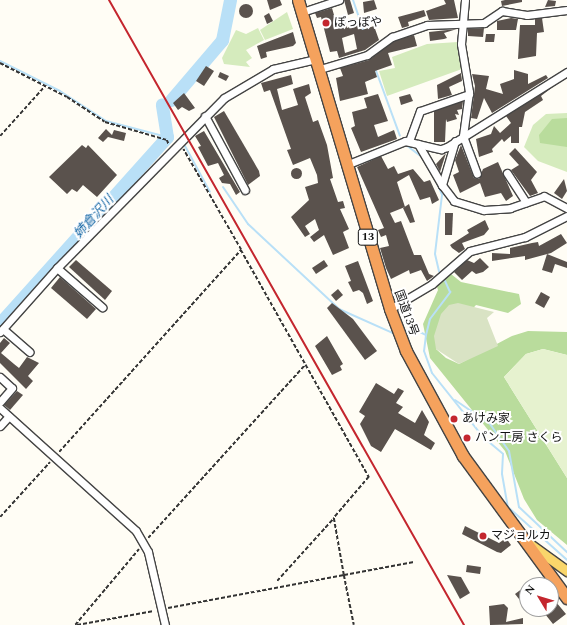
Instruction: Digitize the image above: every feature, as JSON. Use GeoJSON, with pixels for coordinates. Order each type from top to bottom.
{"type":"FeatureCollection","features":[{"type":"Feature","properties":{"kind":"highway","name":"国道13号"},"geometry":{"type":"LineString","coordinates":[[298,0],[390,309],[426,394],[462,456],[518,535],[567,598]]}},
{"type":"Feature","properties":{"kind":"main road"},"geometry":{"type":"LineString","coordinates":[[518,535],[567,571]]}},
{"type":"Feature","properties":{"kind":"street"},"geometry":{"type":"LineString","coordinates":[[302,12],[339,0]]}},
{"type":"Feature","properties":{"kind":"street"},"geometry":{"type":"LineString","coordinates":[[465,0],[466,22],[461,44],[468,94],[463,136],[477,174]]}},
{"type":"Feature","properties":{"kind":"street"},"geometry":{"type":"LineString","coordinates":[[29,352],[1,330],[58,268],[205,116],[249,80],[273,69],[318,64],[367,55],[392,37],[427,25],[466,22],[484,23],[502,11],[527,15],[567,10]]}},
{"type":"Feature","properties":{"kind":"street"},"geometry":{"type":"LineString","coordinates":[[346,165],[408,141],[441,149],[567,72]]}},
{"type":"Feature","properties":{"kind":"street"},"geometry":{"type":"LineString","coordinates":[[408,141],[420,111],[468,94]]}},
{"type":"Feature","properties":{"kind":"street"},"geometry":{"type":"LineString","coordinates":[[205,116],[246,190]]}},
{"type":"Feature","properties":{"kind":"street"},"geometry":{"type":"LineString","coordinates":[[442,185],[456,140]]}},
{"type":"Feature","properties":{"kind":"street"},"geometry":{"type":"LineString","coordinates":[[418,144],[442,185],[463,205],[484,210],[510,208],[544,196],[567,208]]}},
{"type":"Feature","properties":{"kind":"street"},"geometry":{"type":"LineString","coordinates":[[507,173],[526,202]]}},
{"type":"Feature","properties":{"kind":"street"},"geometry":{"type":"LineString","coordinates":[[390,309],[432,284],[470,251],[525,237],[567,216]]}},
{"type":"Feature","properties":{"kind":"street"},"geometry":{"type":"LineString","coordinates":[[58,268],[102,307]]}},
{"type":"Feature","properties":{"kind":"street"},"geometry":{"type":"LineString","coordinates":[[0,377],[12,388],[0,402]]}},
{"type":"Feature","properties":{"kind":"street"},"geometry":{"type":"LineString","coordinates":[[0,408],[129,522],[144,542],[165,625]]}},
{"type":"Feature","properties":{"kind":"street"},"geometry":{"type":"LineString","coordinates":[[0,426],[9,416]]}},
{"type":"Feature","properties":{"kind":"path"},"geometry":{"type":"LineString","coordinates":[[0,63],[45,86],[105,122],[167,140]]}},
{"type":"Feature","properties":{"kind":"path"},"geometry":{"type":"LineString","coordinates":[[0,136],[45,86]]}},
{"type":"Feature","properties":{"kind":"path"},"geometry":{"type":"LineString","coordinates":[[179,144],[241,250],[369,477],[277,581]]}},
{"type":"Feature","properties":{"kind":"path"},"geometry":{"type":"LineString","coordinates":[[0,517],[241,250]]}},
{"type":"Feature","properties":{"kind":"path"},"geometry":{"type":"LineString","coordinates":[[74,625],[144,542],[305,365]]}},
{"type":"Feature","properties":{"kind":"path"},"geometry":{"type":"LineString","coordinates":[[334,518],[354,625]]}},
{"type":"Feature","properties":{"kind":"path"},"geometry":{"type":"LineString","coordinates":[[77,625],[414,562]]}},
{"type":"Feature","properties":{"kind":"green space"},"geometry":{"type":"Polygon","coordinates":[[[287,12],[293,29],[265,40],[260,30],[287,12]]]}},
{"type":"Feature","properties":{"kind":"green space"},"geometry":{"type":"Polygon","coordinates":[[[258,28],[264,40],[246,50],[252,58],[246,62],[250,67],[224,64],[222,58],[236,30],[246,34],[258,28]]]}},
{"type":"Feature","properties":{"kind":"green space"},"geometry":{"type":"Polygon","coordinates":[[[458,42],[462,69],[387,96],[379,71],[395,68],[392,57],[427,44],[458,42]]]}},
{"type":"Feature","properties":{"kind":"green space"},"geometry":{"type":"Polygon","coordinates":[[[567,113],[567,172],[538,161],[524,147],[533,125],[546,114],[567,113]]]}},
{"type":"Feature","properties":{"kind":"green space"},"geometry":{"type":"Polygon","coordinates":[[[567,118],[567,147],[540,143],[539,135],[552,119],[567,118]]]}},
{"type":"Feature","properties":{"kind":"green space"},"geometry":{"type":"Polygon","coordinates":[[[445,274],[451,274],[461,282],[519,294],[521,304],[508,313],[476,305],[436,349],[446,358],[459,364],[512,336],[528,331],[567,332],[567,355],[543,349],[526,354],[504,377],[567,478],[567,545],[537,520],[524,499],[505,451],[430,358],[423,324],[438,290],[436,284],[445,274]]]}},
{"type":"Feature","properties":{"kind":"green space"},"geometry":{"type":"Polygon","coordinates":[[[458,303],[494,312],[487,318],[498,346],[459,364],[436,349],[434,336],[441,314],[449,305],[458,303]]]}},
{"type":"Feature","properties":{"kind":"green space"},"geometry":{"type":"Polygon","coordinates":[[[543,349],[567,355],[567,478],[504,377],[526,354],[543,349]]]}},
{"type":"Feature","properties":{"kind":"building"},"geometry":{"type":"Polygon","coordinates":[[[267,0],[280,0],[282,5],[270,10],[267,0]]]}},
{"type":"Feature","properties":{"kind":"building"},"geometry":{"type":"Polygon","coordinates":[[[344,0],[350,0],[354,13],[348,15],[344,0]]]}},
{"type":"Feature","properties":{"kind":"building"},"geometry":{"type":"Polygon","coordinates":[[[374,0],[377,9],[364,13],[363,2],[374,0]]]}},
{"type":"Feature","properties":{"kind":"building"},"geometry":{"type":"Polygon","coordinates":[[[444,0],[454,0],[458,18],[429,20],[426,11],[446,4],[444,0]]]}},
{"type":"Feature","properties":{"kind":"building"},"geometry":{"type":"Polygon","coordinates":[[[522,0],[522,2],[502,6],[501,1],[522,0]]]}},
{"type":"Feature","properties":{"kind":"building"},"geometry":{"type":"Polygon","coordinates":[[[548,0],[556,1],[555,6],[545,7],[548,0]]]}},
{"type":"Feature","properties":{"kind":"building"},"geometry":{"type":"Polygon","coordinates":[[[246,4],[251,6],[253,11],[251,16],[246,18],[241,16],[239,11],[241,6],[246,4]]]}},
{"type":"Feature","properties":{"kind":"building"},"geometry":{"type":"Polygon","coordinates":[[[332,8],[336,22],[345,19],[347,28],[359,23],[362,30],[374,26],[379,40],[365,50],[339,58],[337,51],[330,52],[321,17],[317,18],[315,13],[332,8]],[[354,34],[342,38],[345,53],[357,49],[354,34]]]}},
{"type":"Feature","properties":{"kind":"building"},"geometry":{"type":"Polygon","coordinates":[[[424,10],[426,16],[408,22],[409,26],[402,28],[398,17],[424,10]]]}},
{"type":"Feature","properties":{"kind":"building"},"geometry":{"type":"Polygon","coordinates":[[[269,13],[273,21],[267,24],[264,16],[269,13]]]}},
{"type":"Feature","properties":{"kind":"building"},"geometry":{"type":"Polygon","coordinates":[[[511,18],[518,19],[516,30],[497,30],[497,21],[511,18]]]}},
{"type":"Feature","properties":{"kind":"building"},"geometry":{"type":"Polygon","coordinates":[[[542,18],[544,32],[537,33],[536,56],[518,59],[520,25],[535,25],[535,19],[542,18]]]}},
{"type":"Feature","properties":{"kind":"building"},"geometry":{"type":"Polygon","coordinates":[[[484,28],[483,37],[468,36],[468,29],[484,28]]]}},
{"type":"Feature","properties":{"kind":"building"},"geometry":{"type":"Polygon","coordinates":[[[457,29],[444,33],[447,38],[430,41],[429,32],[457,29]]]}},
{"type":"Feature","properties":{"kind":"building"},"geometry":{"type":"Polygon","coordinates":[[[293,32],[296,43],[293,46],[266,52],[267,57],[261,59],[257,46],[293,32]]]}},
{"type":"Feature","properties":{"kind":"building"},"geometry":{"type":"Polygon","coordinates":[[[486,34],[495,34],[494,42],[485,42],[486,34]]]}},
{"type":"Feature","properties":{"kind":"building"},"geometry":{"type":"Polygon","coordinates":[[[414,35],[417,46],[388,53],[392,65],[375,71],[377,77],[365,82],[368,94],[340,101],[336,78],[343,76],[340,68],[369,60],[394,41],[414,35]]]}},
{"type":"Feature","properties":{"kind":"building"},"geometry":{"type":"Polygon","coordinates":[[[206,66],[214,71],[204,86],[196,81],[206,66]]]}},
{"type":"Feature","properties":{"kind":"building"},"geometry":{"type":"Polygon","coordinates":[[[514,70],[528,74],[528,84],[546,75],[548,78],[492,113],[484,98],[477,119],[471,118],[475,86],[472,74],[489,76],[486,89],[503,94],[500,84],[514,79],[514,70]]]}},
{"type":"Feature","properties":{"kind":"building"},"geometry":{"type":"Polygon","coordinates":[[[220,72],[229,76],[226,81],[218,77],[220,72]]]}},
{"type":"Feature","properties":{"kind":"building"},"geometry":{"type":"Polygon","coordinates":[[[461,73],[462,81],[449,87],[452,95],[438,99],[437,85],[461,73]]]}},
{"type":"Feature","properties":{"kind":"building"},"geometry":{"type":"Polygon","coordinates":[[[291,75],[293,84],[277,89],[282,110],[298,105],[293,89],[309,84],[311,93],[305,97],[313,122],[318,120],[327,145],[333,178],[330,179],[338,202],[343,201],[345,208],[340,209],[349,229],[343,232],[349,248],[333,255],[324,235],[314,242],[310,237],[319,230],[315,219],[305,226],[310,234],[305,237],[291,217],[309,200],[305,187],[318,183],[317,175],[310,158],[293,165],[287,150],[291,149],[270,90],[264,92],[261,83],[291,75]]]}},
{"type":"Feature","properties":{"kind":"building"},"geometry":{"type":"Polygon","coordinates":[[[554,86],[541,96],[543,100],[525,112],[522,127],[519,127],[519,143],[511,143],[511,136],[504,142],[502,139],[492,149],[493,152],[479,157],[476,139],[491,134],[494,126],[500,133],[511,123],[506,116],[554,86]]]}},
{"type":"Feature","properties":{"kind":"building"},"geometry":{"type":"Polygon","coordinates":[[[184,93],[195,108],[189,111],[182,107],[178,110],[173,103],[184,93]]]}},
{"type":"Feature","properties":{"kind":"building"},"geometry":{"type":"Polygon","coordinates":[[[378,94],[388,121],[374,125],[378,137],[394,130],[397,139],[361,152],[351,128],[355,126],[352,112],[367,108],[364,98],[378,94]]]}},
{"type":"Feature","properties":{"kind":"building"},"geometry":{"type":"Polygon","coordinates":[[[410,94],[413,101],[401,105],[399,97],[410,94]]]}},
{"type":"Feature","properties":{"kind":"building"},"geometry":{"type":"Polygon","coordinates":[[[463,101],[462,109],[457,110],[459,115],[455,114],[457,119],[447,122],[446,119],[445,142],[434,142],[434,111],[463,101]]]}},
{"type":"Feature","properties":{"kind":"building"},"geometry":{"type":"Polygon","coordinates":[[[224,111],[259,171],[260,176],[248,185],[214,117],[224,111]]]}},
{"type":"Feature","properties":{"kind":"building"},"geometry":{"type":"Polygon","coordinates":[[[106,129],[112,135],[114,130],[126,133],[124,141],[108,137],[103,142],[98,138],[106,129]]]}},
{"type":"Feature","properties":{"kind":"building"},"geometry":{"type":"Polygon","coordinates":[[[204,131],[240,192],[236,195],[230,184],[222,183],[219,178],[224,175],[218,163],[208,166],[198,147],[201,146],[195,136],[204,131]]]}},
{"type":"Feature","properties":{"kind":"building"},"geometry":{"type":"Polygon","coordinates":[[[82,145],[86,148],[88,145],[117,175],[97,197],[83,185],[77,192],[72,189],[67,194],[49,177],[82,145]]]}},
{"type":"Feature","properties":{"kind":"building"},"geometry":{"type":"Polygon","coordinates":[[[461,145],[474,178],[479,179],[483,169],[498,162],[513,196],[506,201],[501,193],[485,197],[480,183],[460,193],[453,175],[459,172],[455,160],[461,145]]]}},
{"type":"Feature","properties":{"kind":"building"},"geometry":{"type":"Polygon","coordinates":[[[515,148],[537,172],[531,180],[538,193],[530,196],[511,170],[519,165],[509,154],[515,148]]]}},
{"type":"Feature","properties":{"kind":"building"},"geometry":{"type":"Polygon","coordinates":[[[446,153],[440,172],[436,164],[446,153]]]}},
{"type":"Feature","properties":{"kind":"building"},"geometry":{"type":"Polygon","coordinates":[[[381,156],[388,169],[394,166],[398,174],[413,169],[424,182],[430,180],[439,200],[432,204],[430,197],[420,200],[409,175],[397,182],[405,207],[390,213],[395,223],[401,221],[414,255],[421,255],[429,274],[434,276],[427,281],[421,270],[410,274],[409,270],[391,279],[386,268],[380,248],[389,246],[386,235],[381,237],[378,230],[384,228],[357,167],[381,156]]]}},
{"type":"Feature","properties":{"kind":"building"},"geometry":{"type":"Polygon","coordinates":[[[296,167],[300,169],[302,173],[300,177],[296,179],[292,177],[290,173],[292,169],[296,167]]]}},
{"type":"Feature","properties":{"kind":"building"},"geometry":{"type":"Polygon","coordinates":[[[564,179],[567,191],[562,199],[554,193],[564,179]]]}},
{"type":"Feature","properties":{"kind":"building"},"geometry":{"type":"Polygon","coordinates":[[[409,204],[415,222],[410,223],[403,208],[409,204]]]}},
{"type":"Feature","properties":{"kind":"building"},"geometry":{"type":"Polygon","coordinates":[[[445,213],[453,213],[452,235],[445,235],[445,213]]]}},
{"type":"Feature","properties":{"kind":"building"},"geometry":{"type":"Polygon","coordinates":[[[485,220],[489,229],[484,235],[462,243],[465,249],[459,253],[452,248],[450,245],[469,233],[467,230],[485,220]]]}},
{"type":"Feature","properties":{"kind":"building"},"geometry":{"type":"Polygon","coordinates":[[[561,234],[567,243],[551,253],[525,260],[525,256],[492,261],[492,253],[510,254],[510,248],[538,242],[539,246],[561,234]]]}},
{"type":"Feature","properties":{"kind":"building"},"geometry":{"type":"Polygon","coordinates":[[[547,254],[567,262],[567,268],[555,264],[552,273],[542,270],[547,254]]]}},
{"type":"Feature","properties":{"kind":"building"},"geometry":{"type":"Polygon","coordinates":[[[480,258],[489,267],[483,272],[476,274],[472,271],[462,280],[454,272],[467,260],[474,263],[480,258]]]}},
{"type":"Feature","properties":{"kind":"building"},"geometry":{"type":"Polygon","coordinates":[[[76,260],[112,291],[105,300],[69,267],[76,260]]]}},
{"type":"Feature","properties":{"kind":"building"},"geometry":{"type":"Polygon","coordinates":[[[324,260],[328,266],[316,274],[312,268],[324,260]]]}},
{"type":"Feature","properties":{"kind":"building"},"geometry":{"type":"Polygon","coordinates":[[[358,261],[373,301],[367,304],[363,293],[359,290],[353,292],[348,282],[351,281],[345,266],[358,261]]]}},
{"type":"Feature","properties":{"kind":"building"},"geometry":{"type":"Polygon","coordinates":[[[60,277],[96,309],[87,319],[51,288],[60,277]]]}},
{"type":"Feature","properties":{"kind":"building"},"geometry":{"type":"Polygon","coordinates":[[[338,289],[343,295],[336,301],[331,295],[338,289]]]}},
{"type":"Feature","properties":{"kind":"building"},"geometry":{"type":"Polygon","coordinates":[[[541,292],[550,297],[544,308],[535,303],[541,292]]]}},
{"type":"Feature","properties":{"kind":"building"},"geometry":{"type":"Polygon","coordinates":[[[332,303],[353,319],[377,351],[365,360],[327,308],[332,303]]]}},
{"type":"Feature","properties":{"kind":"building"},"geometry":{"type":"Polygon","coordinates":[[[327,336],[343,364],[340,366],[342,370],[332,375],[315,346],[327,336]]]}},
{"type":"Feature","properties":{"kind":"building"},"geometry":{"type":"Polygon","coordinates":[[[4,338],[10,343],[1,353],[19,368],[27,357],[39,363],[28,376],[33,381],[26,389],[0,363],[0,343],[4,338]]]}},
{"type":"Feature","properties":{"kind":"building"},"geometry":{"type":"Polygon","coordinates":[[[376,383],[394,394],[398,388],[404,391],[396,403],[403,407],[398,413],[415,423],[422,410],[429,422],[424,435],[435,443],[431,450],[395,429],[381,452],[371,446],[360,424],[365,416],[359,412],[376,383]]]}},
{"type":"Feature","properties":{"kind":"building"},"geometry":{"type":"Polygon","coordinates":[[[17,391],[23,395],[10,410],[4,405],[17,391]]]}},
{"type":"Feature","properties":{"kind":"building"},"geometry":{"type":"Polygon","coordinates":[[[465,526],[499,543],[506,538],[511,545],[501,553],[497,552],[462,534],[465,526]]]}},
{"type":"Feature","properties":{"kind":"building"},"geometry":{"type":"Polygon","coordinates":[[[467,565],[481,567],[480,574],[466,572],[467,565]]]}},
{"type":"Feature","properties":{"kind":"building"},"geometry":{"type":"Polygon","coordinates":[[[447,575],[461,577],[470,593],[460,599],[447,575]]]}},
{"type":"Feature","properties":{"kind":"building"},"geometry":{"type":"Polygon","coordinates":[[[519,591],[519,599],[515,594],[519,591]]]}},
{"type":"Feature","properties":{"kind":"building"},"geometry":{"type":"Polygon","coordinates":[[[504,604],[508,608],[506,622],[523,618],[523,624],[490,625],[489,606],[504,604]]]}},
{"type":"Feature","properties":{"kind":"building"},"geometry":{"type":"Polygon","coordinates":[[[559,606],[566,614],[553,624],[547,617],[559,617],[559,606]]]}},
{"type":"Feature","properties":{"kind":"waterway","name":"姉倉沢川"},"geometry":{"type":"LineString","coordinates":[[171,100],[222,40],[230,0]]}},
{"type":"Feature","properties":{"kind":"waterway"},"geometry":{"type":"LineString","coordinates":[[353,0],[364,32]]}},
{"type":"Feature","properties":{"kind":"waterway"},"geometry":{"type":"LineString","coordinates":[[0,61],[60,91],[106,121],[167,137]]}},
{"type":"Feature","properties":{"kind":"waterway"},"geometry":{"type":"LineString","coordinates":[[375,68],[400,136]]}},
{"type":"Feature","properties":{"kind":"waterway","name":"姉倉沢川"},"geometry":{"type":"LineString","coordinates":[[0,323],[167,137],[162,104]]}},
{"type":"Feature","properties":{"kind":"waterway"},"geometry":{"type":"LineString","coordinates":[[406,145],[423,158]]}},
{"type":"Feature","properties":{"kind":"waterway"},"geometry":{"type":"LineString","coordinates":[[185,146],[210,192]]}},
{"type":"Feature","properties":{"kind":"waterway"},"geometry":{"type":"LineString","coordinates":[[437,183],[442,195],[435,254],[439,272]]}},
{"type":"Feature","properties":{"kind":"waterway"},"geometry":{"type":"LineString","coordinates":[[223,187],[248,224],[339,309],[395,334]]}},
{"type":"Feature","properties":{"kind":"waterway"},"geometry":{"type":"LineString","coordinates":[[426,335],[430,319],[450,292],[445,281]]}},
{"type":"Feature","properties":{"kind":"waterway"},"geometry":{"type":"LineString","coordinates":[[406,331],[414,329],[426,335],[424,351],[432,373],[483,437],[503,454],[502,474],[508,507],[567,560]]}},
{"type":"Feature","properties":{"kind":"waterway"},"geometry":{"type":"LineString","coordinates":[[455,400],[490,424],[509,451],[519,507],[567,552]]}},
{"type":"Feature","properties":{"kind":"railway"},"geometry":{"type":"LineString","coordinates":[[109,0],[464,625]]}},
{"type":"Feature","properties":{"kind":"place","name":"ぽっぽや"},"geometry":{"type":"Point","coordinates":[326,23]}},
{"type":"Feature","properties":{"kind":"place","name":"あけみ家"},"geometry":{"type":"Point","coordinates":[454,419]}},
{"type":"Feature","properties":{"kind":"place","name":"パン工房 さくら"},"geometry":{"type":"Point","coordinates":[467,438]}},
{"type":"Feature","properties":{"kind":"place","name":"マジョルカ"},"geometry":{"type":"Point","coordinates":[483,536]}}]}
